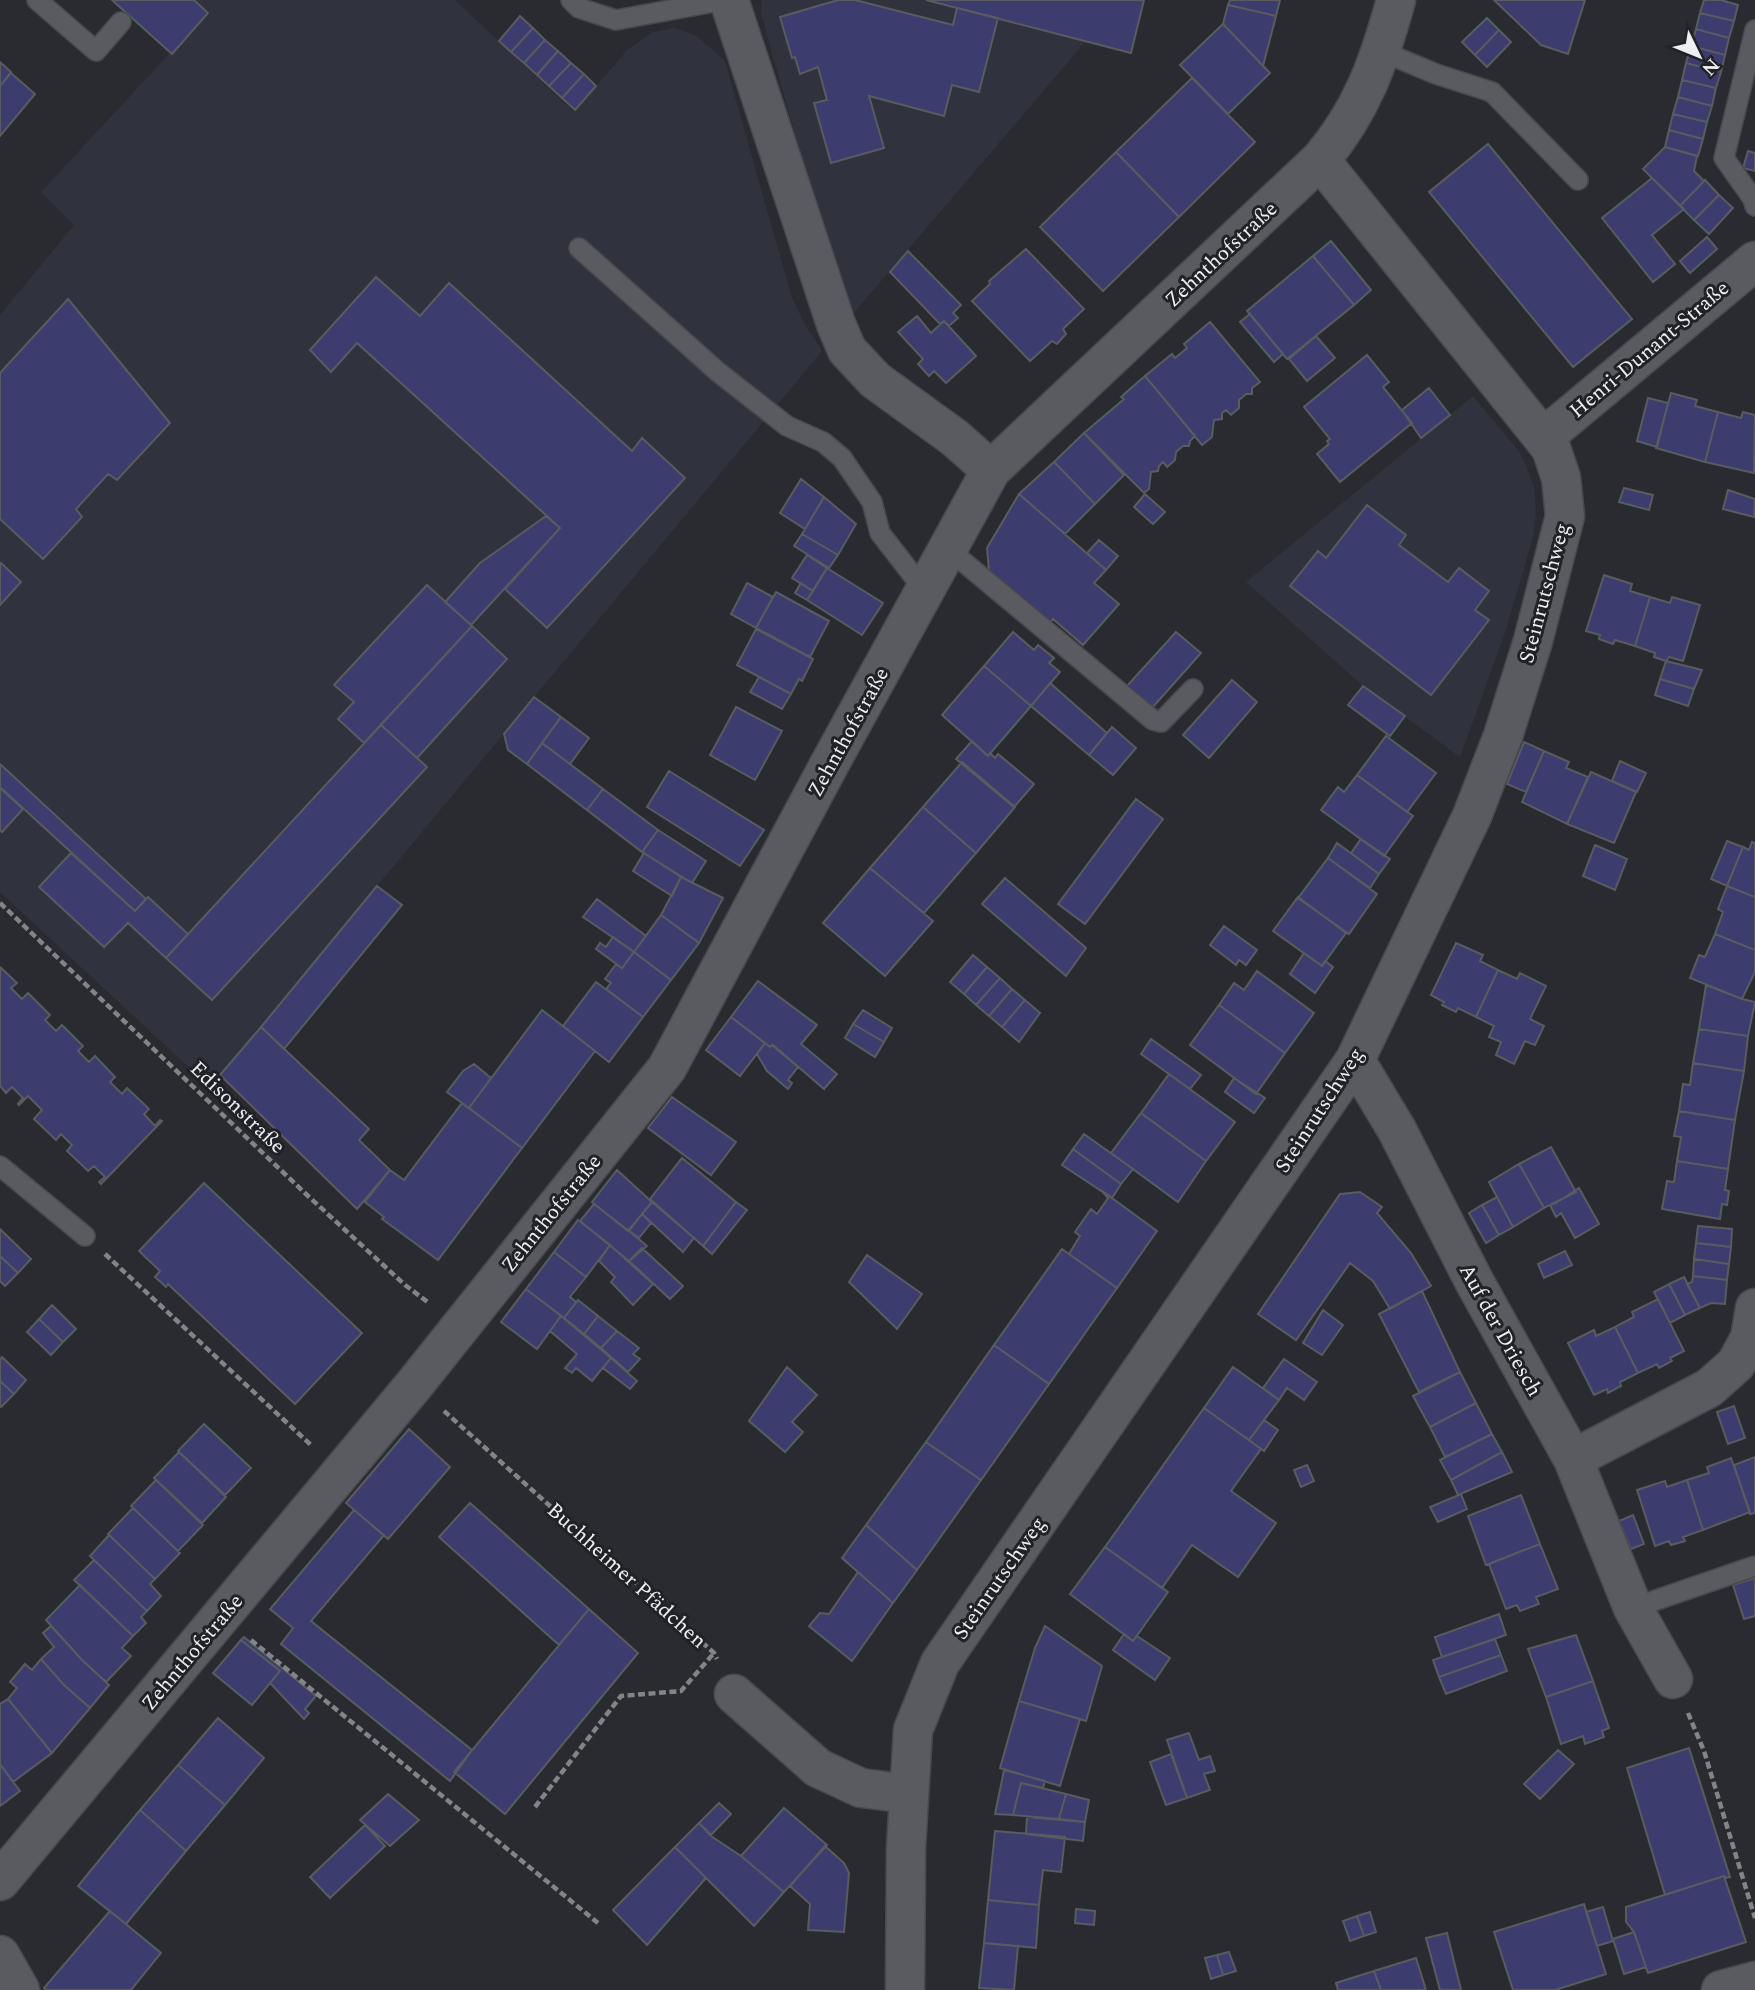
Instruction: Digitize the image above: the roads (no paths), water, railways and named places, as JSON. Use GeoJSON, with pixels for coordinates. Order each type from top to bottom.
{"type":"FeatureCollection","features":[{"type":"Feature","properties":{"kind":"street"},"geometry":{"type":"LineString","coordinates":[[727,0],[847,350],[875,380],[955,438],[991,470]]}},
{"type":"Feature","properties":{"kind":"street","name":"Zehnthofstraße"},"geometry":{"type":"LineString","coordinates":[[0,1881],[414,1385],[667,1068],[991,470],[1320,160],[1342,135],[1362,100],[1381,51],[1396,0]]}},
{"type":"Feature","properties":{"kind":"street","name":"Steinrutschweg"},"geometry":{"type":"LineString","coordinates":[[905,1990],[913,1730],[940,1663],[1355,1060],[1472,816],[1503,736],[1533,641],[1565,516],[1561,478],[1551,448],[1320,160]]}},
{"type":"Feature","properties":{"kind":"street","name":"Henri-Dunant-Straße"},"geometry":{"type":"LineString","coordinates":[[1543,438],[1755,261]]}},
{"type":"Feature","properties":{"kind":"street","name":"Auf der Driesch"},"geometry":{"type":"LineString","coordinates":[[1355,1060],[1398,1130],[1474,1281],[1573,1460],[1633,1608],[1673,1679]]}},
{"type":"Feature","properties":{"kind":"street"},"geometry":{"type":"LineString","coordinates":[[1573,1460],[1709,1388],[1736,1364],[1749,1338],[1755,1308]]}},
{"type":"Feature","properties":{"kind":"street"},"geometry":{"type":"LineString","coordinates":[[734,1694],[818,1768],[861,1788],[909,1794]]}},
{"type":"Feature","properties":{"kind":"street"},"geometry":{"type":"LineString","coordinates":[[0,1955],[20,1990]]}},
{"type":"Feature","properties":{"kind":"street"},"geometry":{"type":"LineString","coordinates":[[1721,1990],[1755,1981]]}},
{"type":"Feature","properties":{"kind":"lane"},"geometry":{"type":"LineString","coordinates":[[37,0],[96,51],[121,22]]}},
{"type":"Feature","properties":{"kind":"lane"},"geometry":{"type":"LineString","coordinates":[[571,0],[579,8],[616,20],[727,0]]}},
{"type":"Feature","properties":{"kind":"lane"},"geometry":{"type":"LineString","coordinates":[[1755,30],[1724,158],[1753,199],[1755,206]]}},
{"type":"Feature","properties":{"kind":"lane"},"geometry":{"type":"LineString","coordinates":[[1381,51],[1436,74],[1492,92],[1578,180]]}},
{"type":"Feature","properties":{"kind":"lane"},"geometry":{"type":"LineString","coordinates":[[579,248],[718,372],[787,426],[823,442],[842,457],[872,502],[880,533],[925,591]]}},
{"type":"Feature","properties":{"kind":"lane"},"geometry":{"type":"LineString","coordinates":[[948,549],[1153,720],[1161,722],[1194,689]]}},
{"type":"Feature","properties":{"kind":"lane"},"geometry":{"type":"LineString","coordinates":[[0,1166],[85,1236]]}},
{"type":"Feature","properties":{"kind":"lane"},"geometry":{"type":"LineString","coordinates":[[1633,1608],[1755,1566]]}}]}
